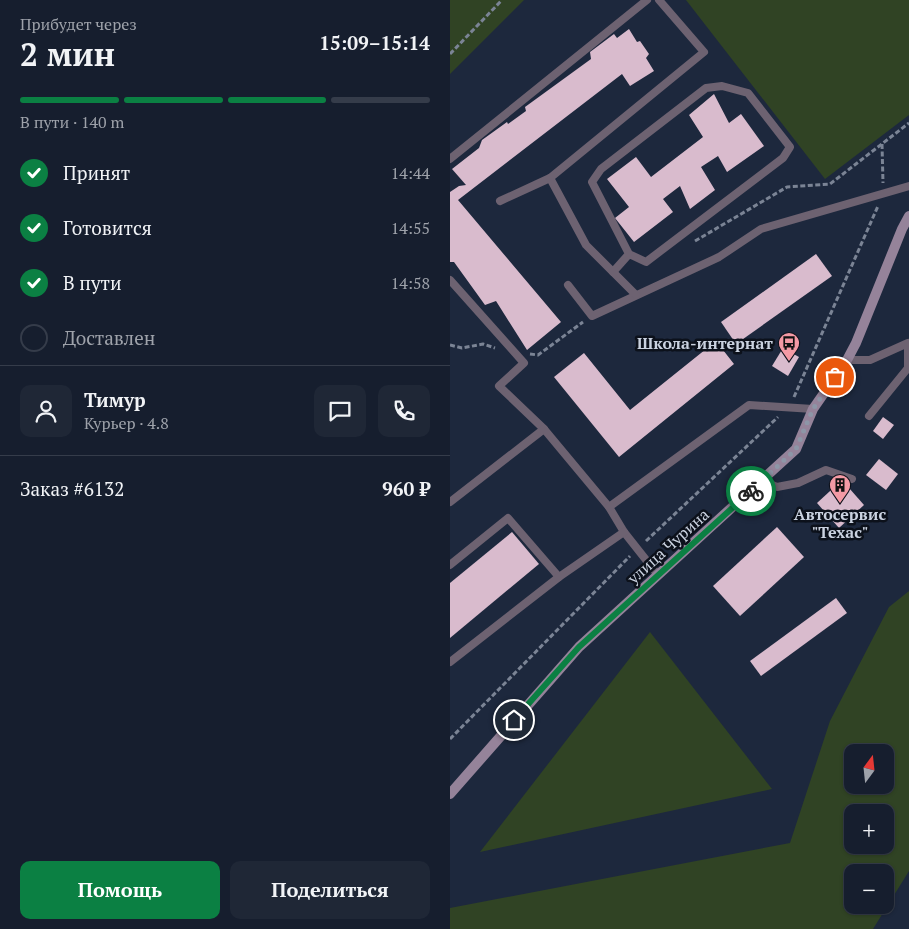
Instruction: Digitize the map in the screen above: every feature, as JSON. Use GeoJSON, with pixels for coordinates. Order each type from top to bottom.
{"type":"FeatureCollection","features":[{"type":"Feature","properties":{"kind":"street","name":"улица Чурина"},"geometry":{"type":"LineString","coordinates":[[450,794],[579,647],[796,449],[813,409],[847,360],[856,343],[902,228],[909,216]]}},
{"type":"Feature","properties":{"kind":"lane"},"geometry":{"type":"LineString","coordinates":[[450,159],[648,0]]}},
{"type":"Feature","properties":{"kind":"lane"},"geometry":{"type":"LineString","coordinates":[[500,201],[550,178],[704,52],[658,0]]}},
{"type":"Feature","properties":{"kind":"lane"},"geometry":{"type":"LineString","coordinates":[[722,86],[748,93],[790,147],[783,158],[646,262],[629,254],[592,182],[601,169],[706,88],[722,86]]}},
{"type":"Feature","properties":{"kind":"lane"},"geometry":{"type":"LineString","coordinates":[[550,178],[586,245],[636,295]]}},
{"type":"Feature","properties":{"kind":"lane"},"geometry":{"type":"LineString","coordinates":[[568,285],[592,316],[719,257],[761,229],[909,186]]}},
{"type":"Feature","properties":{"kind":"lane"},"geometry":{"type":"LineString","coordinates":[[613,272],[629,254]]}},
{"type":"Feature","properties":{"kind":"lane"},"geometry":{"type":"LineString","coordinates":[[450,280],[524,363],[499,386],[544,429],[609,507],[624,532],[658,575]]}},
{"type":"Feature","properties":{"kind":"lane"},"geometry":{"type":"LineString","coordinates":[[847,360],[870,360],[908,343],[908,368],[869,416]]}},
{"type":"Feature","properties":{"kind":"lane"},"geometry":{"type":"LineString","coordinates":[[609,507],[750,405],[813,409]]}},
{"type":"Feature","properties":{"kind":"lane"},"geometry":{"type":"LineString","coordinates":[[450,502],[544,429]]}},
{"type":"Feature","properties":{"kind":"lane"},"geometry":{"type":"LineString","coordinates":[[762,480],[777,487],[798,483],[826,470],[852,479]]}},
{"type":"Feature","properties":{"kind":"lane"},"geometry":{"type":"LineString","coordinates":[[450,565],[508,518],[559,577]]}},
{"type":"Feature","properties":{"kind":"lane"},"geometry":{"type":"LineString","coordinates":[[450,662],[559,577],[624,532]]}},
{"type":"Feature","properties":{"kind":"path"},"geometry":{"type":"LineString","coordinates":[[450,54],[502,0]]}},
{"type":"Feature","properties":{"kind":"path"},"geometry":{"type":"LineString","coordinates":[[692,242],[787,187],[830,184],[909,123]]}},
{"type":"Feature","properties":{"kind":"path"},"geometry":{"type":"LineString","coordinates":[[450,739],[637,549],[789,407],[884,194],[882,144]]}},
{"type":"Feature","properties":{"kind":"green space"},"geometry":{"type":"Polygon","coordinates":[[[450,0],[524,0],[450,74],[450,0]]]}},
{"type":"Feature","properties":{"kind":"green space"},"geometry":{"type":"Polygon","coordinates":[[[686,0],[909,0],[909,115],[825,179],[686,0]]]}},
{"type":"Feature","properties":{"kind":"green space"},"geometry":{"type":"Polygon","coordinates":[[[909,591],[909,871],[894,895],[894,864],[844,864],[844,914],[882,914],[873,929],[450,929],[450,908],[790,843],[830,721],[889,607],[909,591]]]}},
{"type":"Feature","properties":{"kind":"green space"},"geometry":{"type":"Polygon","coordinates":[[[650,632],[772,789],[480,852],[650,632]]]}},
{"type":"Feature","properties":{"kind":"building"},"geometry":{"type":"Polygon","coordinates":[[[629,29],[637,42],[640,41],[649,54],[646,58],[654,71],[630,86],[622,74],[458,200],[561,322],[527,350],[496,301],[485,305],[454,262],[450,262],[450,192],[459,186],[466,185],[452,169],[479,148],[482,140],[526,111],[525,107],[591,59],[590,52],[614,34],[617,38],[629,29]]]}},
{"type":"Feature","properties":{"kind":"building"},"geometry":{"type":"Polygon","coordinates":[[[714,94],[729,123],[741,114],[764,146],[727,172],[718,156],[701,167],[715,190],[690,209],[680,186],[663,199],[673,212],[634,242],[615,218],[629,207],[607,179],[636,157],[651,177],[703,137],[689,115],[714,94]]]}},
{"type":"Feature","properties":{"kind":"building"},"geometry":{"type":"Polygon","coordinates":[[[816,254],[832,276],[736,344],[721,322],[816,254]]]}},
{"type":"Feature","properties":{"kind":"building"},"geometry":{"type":"Polygon","coordinates":[[[716,341],[734,364],[619,457],[554,377],[584,353],[630,410],[716,341]]]}},
{"type":"Feature","properties":{"kind":"building"},"geometry":{"type":"Polygon","coordinates":[[[783,348],[799,357],[788,376],[772,366],[783,348]]]}},
{"type":"Feature","properties":{"kind":"building"},"geometry":{"type":"Polygon","coordinates":[[[883,417],[894,425],[883,439],[873,431],[883,417]]]}},
{"type":"Feature","properties":{"kind":"building"},"geometry":{"type":"Polygon","coordinates":[[[879,459],[898,474],[886,490],[866,475],[879,459]]]}},
{"type":"Feature","properties":{"kind":"building","name":"Автосервис \"Техас\""},"geometry":{"type":"Polygon","coordinates":[[[842,480],[864,505],[839,528],[817,503],[842,480]]]}},
{"type":"Feature","properties":{"kind":"building"},"geometry":{"type":"Polygon","coordinates":[[[777,527],[804,557],[740,616],[713,586],[777,527]]]}},
{"type":"Feature","properties":{"kind":"building"},"geometry":{"type":"Polygon","coordinates":[[[512,532],[539,564],[450,638],[450,583],[512,532]]]}},
{"type":"Feature","properties":{"kind":"building"},"geometry":{"type":"Polygon","coordinates":[[[836,598],[847,613],[761,676],[750,661],[836,598]]]}},
{"type":"Feature","properties":{"kind":"way so far"},"geometry":{"type":"LineString","coordinates":[[751,491],[796,449],[813,409],[835,377]]}},
{"type":"Feature","properties":{"kind":"place","name":"Школа-интернат"},"geometry":{"type":"Point","coordinates":[789,362]}},
{"type":"Feature","properties":{"kind":"place","name":"Автосервис \"Техас\""},"geometry":{"type":"Point","coordinates":[840,504]}},
{"type":"Feature","properties":{"kind":"route"},"geometry":{"type":"LineString","coordinates":[[514,720],[579,647],[751,491]]}}]}
